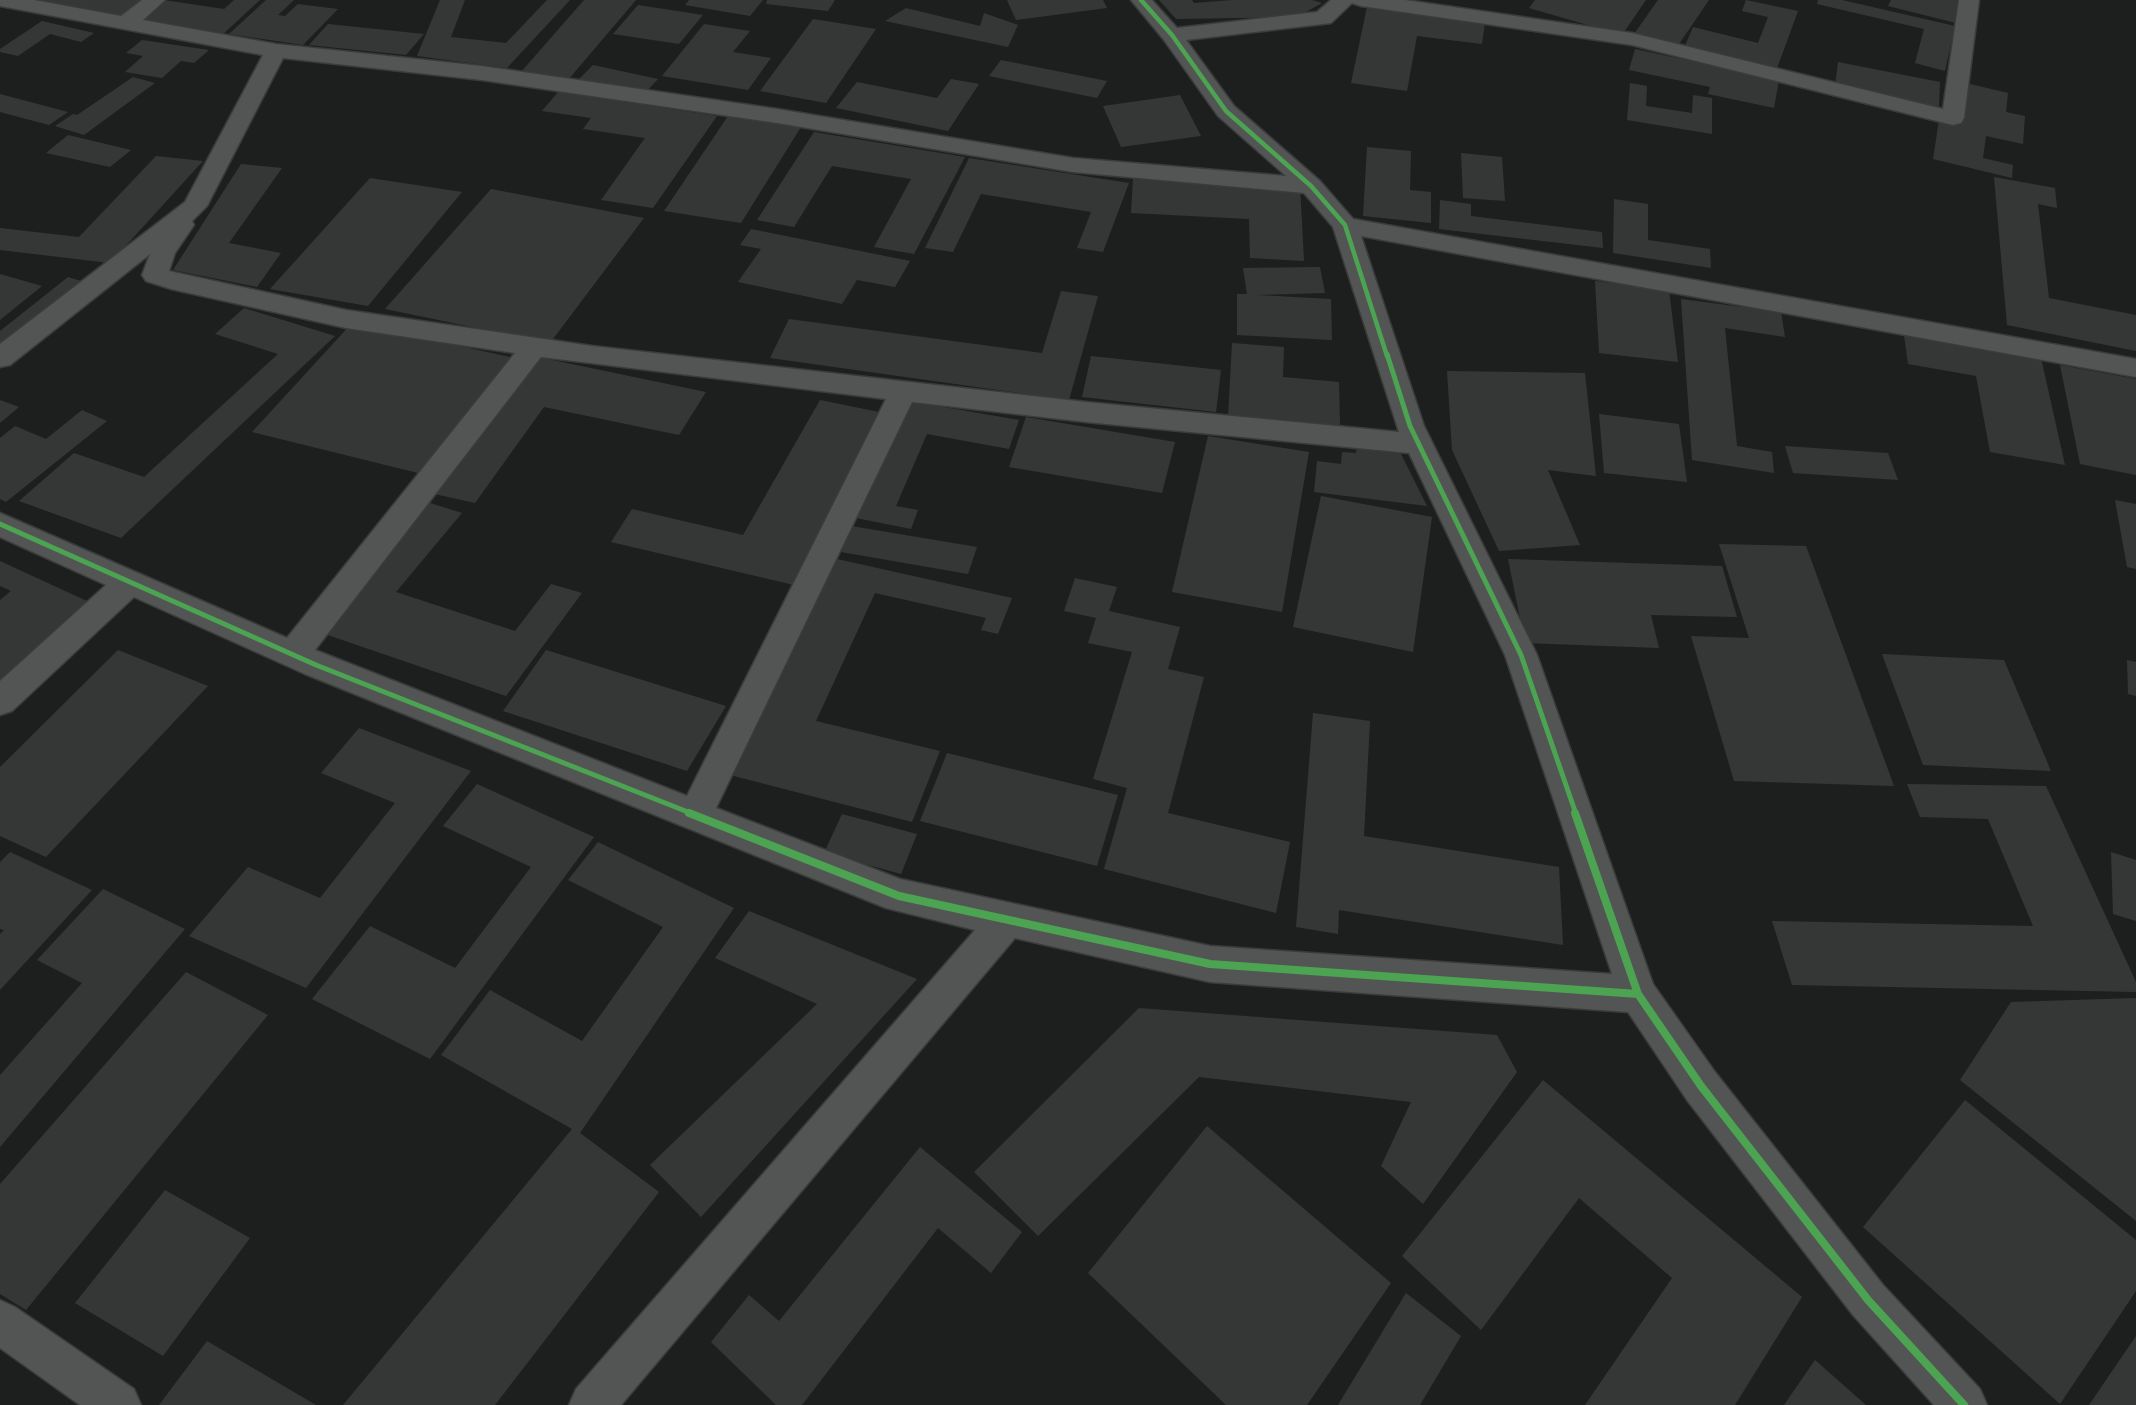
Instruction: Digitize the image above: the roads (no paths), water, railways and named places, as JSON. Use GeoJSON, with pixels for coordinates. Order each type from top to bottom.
{"type":"FeatureCollection","features":[{"type":"Feature","properties":{"kind":"street"},"geometry":{"type":"LineString","coordinates":[[0,0],[276,51],[494,75],[777,116],[1073,165],[1311,186]]}},
{"type":"Feature","properties":{"kind":"street"},"geometry":{"type":"LineString","coordinates":[[124,24],[155,0]]}},
{"type":"Feature","properties":{"kind":"street"},"geometry":{"type":"LineString","coordinates":[[1142,0],[1172,35],[1226,111],[1311,186],[1345,225],[1410,426],[1521,655],[1638,994],[1701,1086],[1868,1300],[1964,1405]]}},
{"type":"Feature","properties":{"kind":"street"},"geometry":{"type":"LineString","coordinates":[[1172,35],[1323,18],[1344,0]]}},
{"type":"Feature","properties":{"kind":"street"},"geometry":{"type":"LineString","coordinates":[[1360,0],[1632,39],[1953,118],[1969,0]]}},
{"type":"Feature","properties":{"kind":"street"},"geometry":{"type":"LineString","coordinates":[[276,51],[195,206],[163,252],[155,275],[171,281],[346,319],[535,346],[1086,412],[1419,444]]}},
{"type":"Feature","properties":{"kind":"street"},"geometry":{"type":"LineString","coordinates":[[0,358],[195,206]]}},
{"type":"Feature","properties":{"kind":"street"},"geometry":{"type":"LineString","coordinates":[[1345,225],[2136,368]]}},
{"type":"Feature","properties":{"kind":"street"},"geometry":{"type":"LineString","coordinates":[[293,654],[535,346]]}},
{"type":"Feature","properties":{"kind":"street"},"geometry":{"type":"LineString","coordinates":[[695,815],[904,390]]}},
{"type":"Feature","properties":{"kind":"street"},"geometry":{"type":"LineString","coordinates":[[0,524],[293,654],[899,896],[1210,964],[1638,994]]}},
{"type":"Feature","properties":{"kind":"street"},"geometry":{"type":"LineString","coordinates":[[0,701],[130,582]]}},
{"type":"Feature","properties":{"kind":"street"},"geometry":{"type":"LineString","coordinates":[[592,1405],[1007,920]]}},
{"type":"Feature","properties":{"kind":"street"},"geometry":{"type":"LineString","coordinates":[[0,1322],[118,1405]]}}]}
